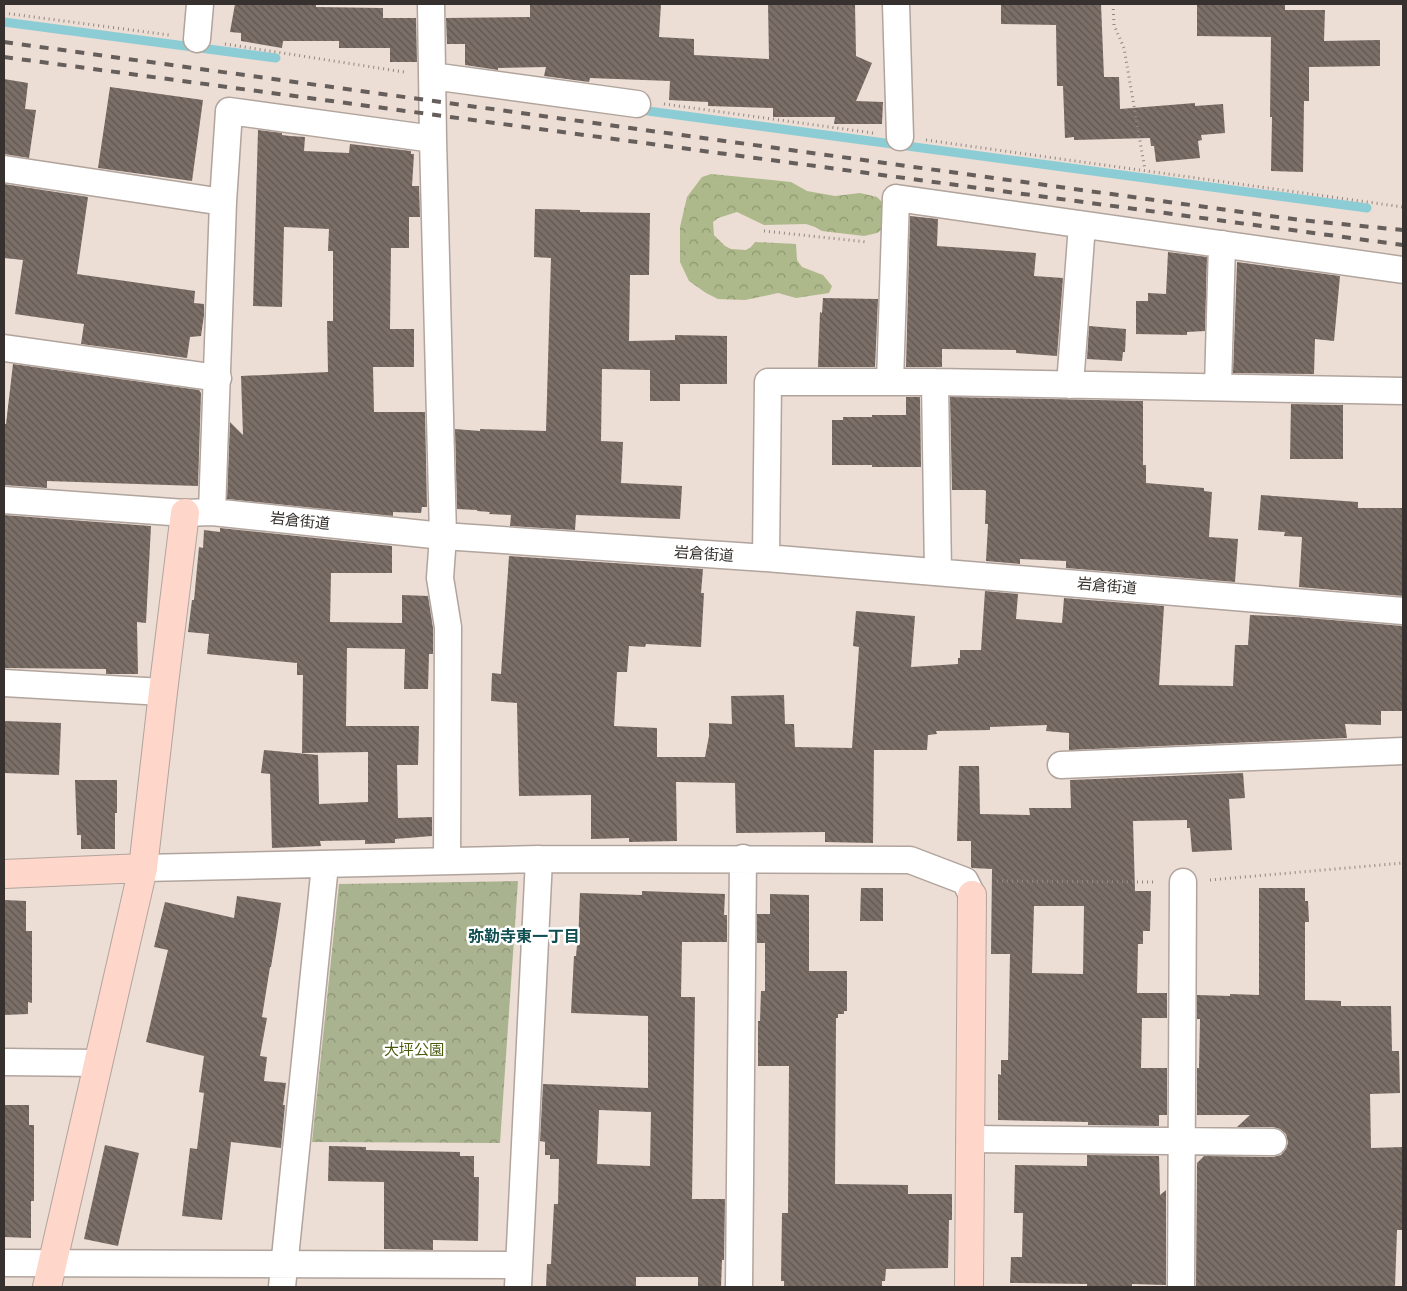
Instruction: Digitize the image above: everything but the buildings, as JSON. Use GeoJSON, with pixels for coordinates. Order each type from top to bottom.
{"type":"FeatureCollection","features":[{"type":"Feature","properties":{"kind":"street"},"geometry":{"type":"LineString","coordinates":[[197,39],[200,4]]}},
{"type":"Feature","properties":{"kind":"street"},"geometry":{"type":"LineString","coordinates":[[432,4],[433,139],[443,536],[440,578],[448,627],[447,860]]}},
{"type":"Feature","properties":{"kind":"street"},"geometry":{"type":"LineString","coordinates":[[896,4],[900,137]]}},
{"type":"Feature","properties":{"kind":"street"},"geometry":{"type":"LineString","coordinates":[[432,76],[637,104]]}},
{"type":"Feature","properties":{"kind":"street"},"geometry":{"type":"LineString","coordinates":[[50,1275],[143,868],[163,692],[199,513],[218,378],[223,202],[229,111],[433,139]]}},
{"type":"Feature","properties":{"kind":"street"},"geometry":{"type":"LineString","coordinates":[[4,169],[223,202]]}},
{"type":"Feature","properties":{"kind":"street"},"geometry":{"type":"LineString","coordinates":[[890,382],[896,198],[1403,270]]}},
{"type":"Feature","properties":{"kind":"street"},"geometry":{"type":"LineString","coordinates":[[1070,385],[1082,225]]}},
{"type":"Feature","properties":{"kind":"street"},"geometry":{"type":"LineString","coordinates":[[1218,387],[1222,244]]}},
{"type":"Feature","properties":{"kind":"street"},"geometry":{"type":"LineString","coordinates":[[4,348],[218,378]]}},
{"type":"Feature","properties":{"kind":"street"},"geometry":{"type":"LineString","coordinates":[[766,558],[768,382],[935,382],[1403,391]]}},
{"type":"Feature","properties":{"kind":"street"},"geometry":{"type":"LineString","coordinates":[[935,382],[938,572]]}},
{"type":"Feature","properties":{"kind":"street","name":"岩倉街道"},"geometry":{"type":"LineString","coordinates":[[4,500],[199,513],[443,536],[766,558],[1403,611]]}},
{"type":"Feature","properties":{"kind":"street"},"geometry":{"type":"LineString","coordinates":[[4,683],[163,692]]}},
{"type":"Feature","properties":{"kind":"street"},"geometry":{"type":"LineString","coordinates":[[1061,765],[1403,751]]}},
{"type":"Feature","properties":{"kind":"street"},"geometry":{"type":"LineString","coordinates":[[4,874],[143,868],[325,865],[447,860],[743,858],[910,860],[965,881],[972,895],[968,1287]]}},
{"type":"Feature","properties":{"kind":"street"},"geometry":{"type":"LineString","coordinates":[[739,1287],[743,858]]}},
{"type":"Feature","properties":{"kind":"street"},"geometry":{"type":"LineString","coordinates":[[4,1263],[50,1275],[518,1276],[540,859]]}},
{"type":"Feature","properties":{"kind":"street"},"geometry":{"type":"LineString","coordinates":[[284,1276],[325,865]]}},
{"type":"Feature","properties":{"kind":"street"},"geometry":{"type":"LineString","coordinates":[[1181,1287],[1183,882]]}},
{"type":"Feature","properties":{"kind":"street"},"geometry":{"type":"LineString","coordinates":[[4,1062],[98,1063]]}},
{"type":"Feature","properties":{"kind":"street"},"geometry":{"type":"LineString","coordinates":[[970,1139],[1273,1142]]}},
{"type":"Feature","properties":{"kind":"path"},"geometry":{"type":"LineString","coordinates":[[1113,4],[1114,26],[1124,48],[1145,170]]}},
{"type":"Feature","properties":{"kind":"path"},"geometry":{"type":"LineString","coordinates":[[637,104],[643,102],[1403,207]]}},
{"type":"Feature","properties":{"kind":"path"},"geometry":{"type":"LineString","coordinates":[[764,231],[894,245]]}},
{"type":"Feature","properties":{"kind":"green space"},"geometry":{"type":"Polygon","coordinates":[[[711,174],[791,182],[807,191],[835,196],[860,193],[877,197],[885,205],[883,229],[877,233],[864,236],[822,231],[806,224],[764,225],[737,212],[718,218],[713,222],[714,235],[725,246],[731,249],[746,250],[755,242],[796,244],[797,260],[802,267],[823,275],[832,286],[829,293],[796,298],[778,293],[745,300],[718,299],[689,281],[680,262],[680,227],[687,197],[702,177],[711,174]]]}},
{"type":"Feature","properties":{"kind":"green space","name":"大坪公園"},"geometry":{"type":"Polygon","coordinates":[[[518,881],[500,1143],[312,1142],[339,884],[518,881]]]}},
{"type":"Feature","properties":{"kind":"waterway"},"geometry":{"type":"LineString","coordinates":[[4,22],[276,58]]}},
{"type":"Feature","properties":{"kind":"waterway"},"geometry":{"type":"LineString","coordinates":[[648,111],[1367,208]]}},
{"type":"Feature","properties":{"kind":"railway"},"geometry":{"type":"LineString","coordinates":[[4,42],[1300,220],[1403,230]]}},
{"type":"Feature","properties":{"kind":"railway"},"geometry":{"type":"LineString","coordinates":[[4,57],[1403,245]]}},
{"type":"Feature","properties":{"kind":"district","name":"弥勒寺東一丁目"},"geometry":{"type":"Point","coordinates":[524,936]}}]}
